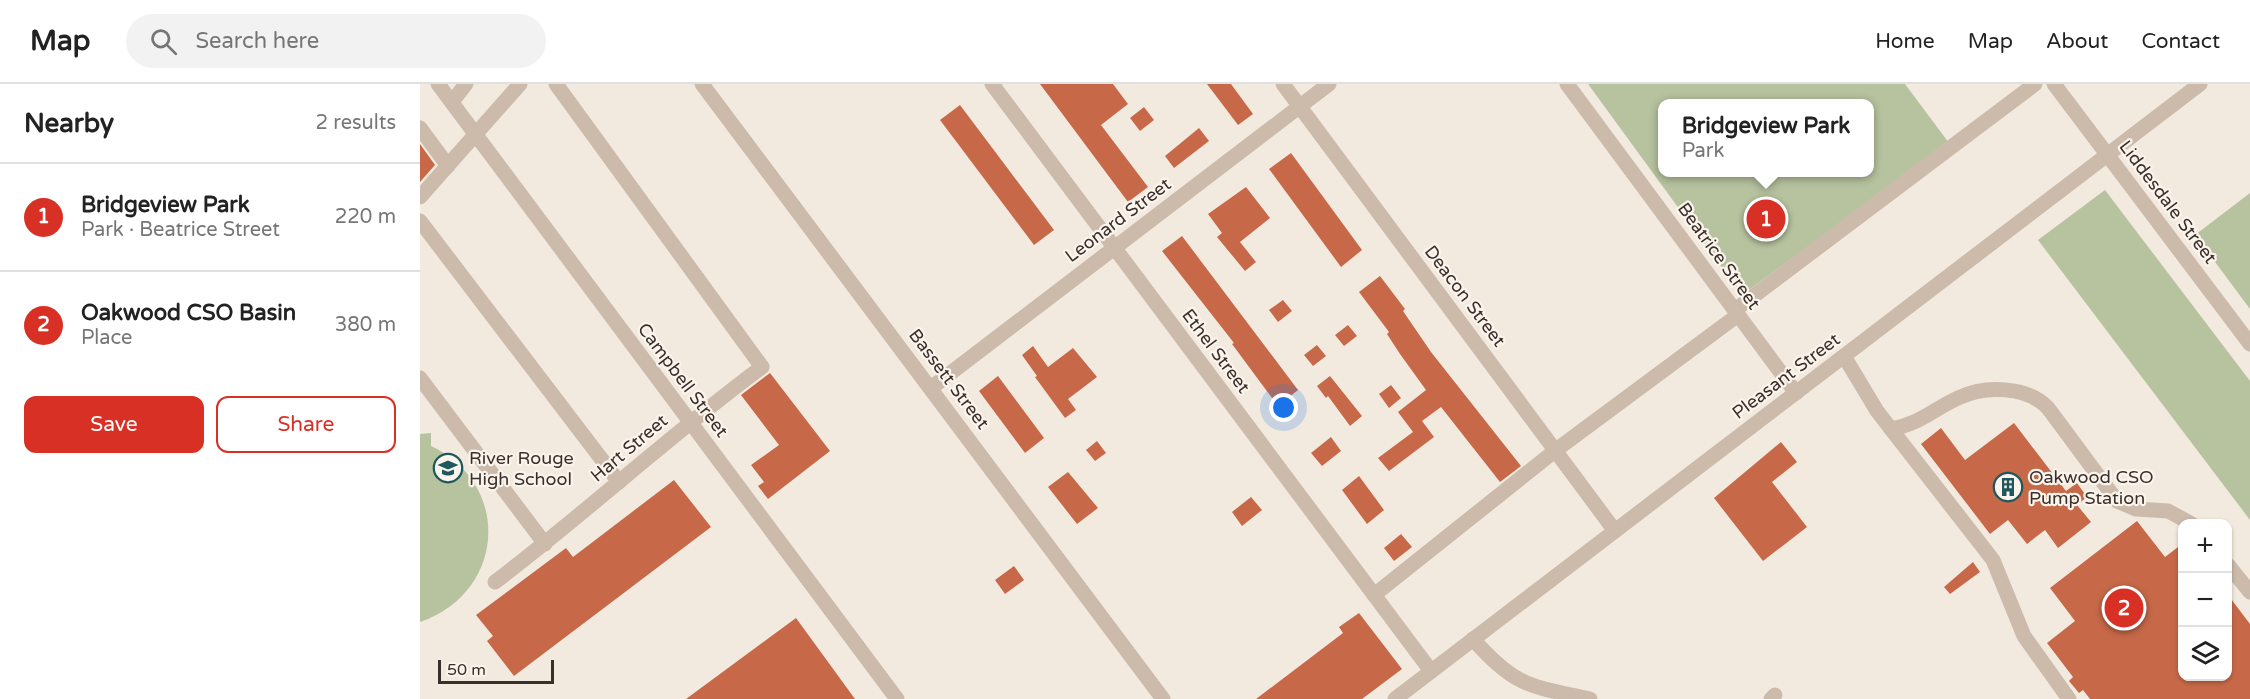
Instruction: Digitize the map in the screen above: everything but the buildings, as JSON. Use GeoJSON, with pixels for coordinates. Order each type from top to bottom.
{"type":"FeatureCollection","features":[{"type":"Feature","properties":{"kind":"street","name":"Campbell Street"},"geometry":{"type":"LineString","coordinates":[[438,84],[897,699]]}},
{"type":"Feature","properties":{"kind":"street"},"geometry":{"type":"LineString","coordinates":[[452,102],[466,84]]}},
{"type":"Feature","properties":{"kind":"street"},"geometry":{"type":"LineString","coordinates":[[420,197],[520,84]]}},
{"type":"Feature","properties":{"kind":"street","name":"Hart Street"},"geometry":{"type":"LineString","coordinates":[[495,582],[545,544],[689,421],[762,367],[556,84]]}},
{"type":"Feature","properties":{"kind":"street","name":"Bassett Street"},"geometry":{"type":"LineString","coordinates":[[702,84],[1163,699]]}},
{"type":"Feature","properties":{"kind":"street","name":"Ethel Street"},"geometry":{"type":"LineString","coordinates":[[992,84],[1431,671]]}},
{"type":"Feature","properties":{"kind":"street","name":"Deacon Street"},"geometry":{"type":"LineString","coordinates":[[1283,84],[1615,531]]}},
{"type":"Feature","properties":{"kind":"street","name":"Leonard Street"},"geometry":{"type":"LineString","coordinates":[[931,388],[1329,84]]}},
{"type":"Feature","properties":{"kind":"street","name":"Beatrice Street"},"geometry":{"type":"LineString","coordinates":[[1567,84],[1796,393]]}},
{"type":"Feature","properties":{"kind":"street"},"geometry":{"type":"LineString","coordinates":[[1374,596],[1556,450],[2035,84]]}},
{"type":"Feature","properties":{"kind":"street","name":"Liddesdale Street"},"geometry":{"type":"LineString","coordinates":[[2054,84],[2250,344]]}},
{"type":"Feature","properties":{"kind":"street","name":"Pleasant Street"},"geometry":{"type":"LineString","coordinates":[[1395,699],[2200,84]]}},
{"type":"Feature","properties":{"kind":"street"},"geometry":{"type":"LineString","coordinates":[[420,128],[448,166]]}},
{"type":"Feature","properties":{"kind":"street"},"geometry":{"type":"LineString","coordinates":[[420,221],[619,482]]}},
{"type":"Feature","properties":{"kind":"street"},"geometry":{"type":"LineString","coordinates":[[1844,356],[1877,411],[1993,560],[2024,636],[2069,699]]}},
{"type":"Feature","properties":{"kind":"street"},"geometry":{"type":"LineString","coordinates":[[420,378],[545,544]]}},
{"type":"Feature","properties":{"kind":"street"},"geometry":{"type":"LineString","coordinates":[[1891,429],[1923,420],[1959,397],[1986,391],[2025,393],[2038,397],[2117,501],[2136,509],[2168,511],[2183,519]]}},
{"type":"Feature","properties":{"kind":"street"},"geometry":{"type":"LineString","coordinates":[[2232,570],[2250,592]]}},
{"type":"Feature","properties":{"kind":"street"},"geometry":{"type":"LineString","coordinates":[[1473,639],[1510,676],[1529,685],[1590,699]]}},
{"type":"Feature","properties":{"kind":"green space"},"geometry":{"type":"Polygon","coordinates":[[[1588,84],[1905,84],[1949,143],[1742,295],[1588,84]]]}},
{"type":"Feature","properties":{"kind":"green space"},"geometry":{"type":"Polygon","coordinates":[[[2105,190],[2250,381],[2250,520],[2038,240],[2105,190]]]}},
{"type":"Feature","properties":{"kind":"green space"},"geometry":{"type":"Polygon","coordinates":[[[2250,193],[2250,309],[2195,235],[2250,193]]]}},
{"type":"Feature","properties":{"kind":"green space","name":"River Rouge High School"},"geometry":{"type":"Polygon","coordinates":[[[431,433],[431,446],[458,464],[476,486],[486,511],[488,538],[482,564],[469,588],[448,608],[420,622],[420,434],[431,433]]]}},
{"type":"Feature","properties":{"kind":"place","name":"Bridgeview Park"},"geometry":{"type":"Point","coordinates":[1766,219]}},
{"type":"Feature","properties":{"kind":"place","name":"River Rouge High School"},"geometry":{"type":"Point","coordinates":[448,468]}},
{"type":"Feature","properties":{"kind":"place","name":"Oakwood CSO Pump Station"},"geometry":{"type":"Point","coordinates":[2008,487]}},
{"type":"Feature","properties":{"kind":"place","name":"Oakwood CSO Basin"},"geometry":{"type":"Point","coordinates":[2124,608]}}]}
